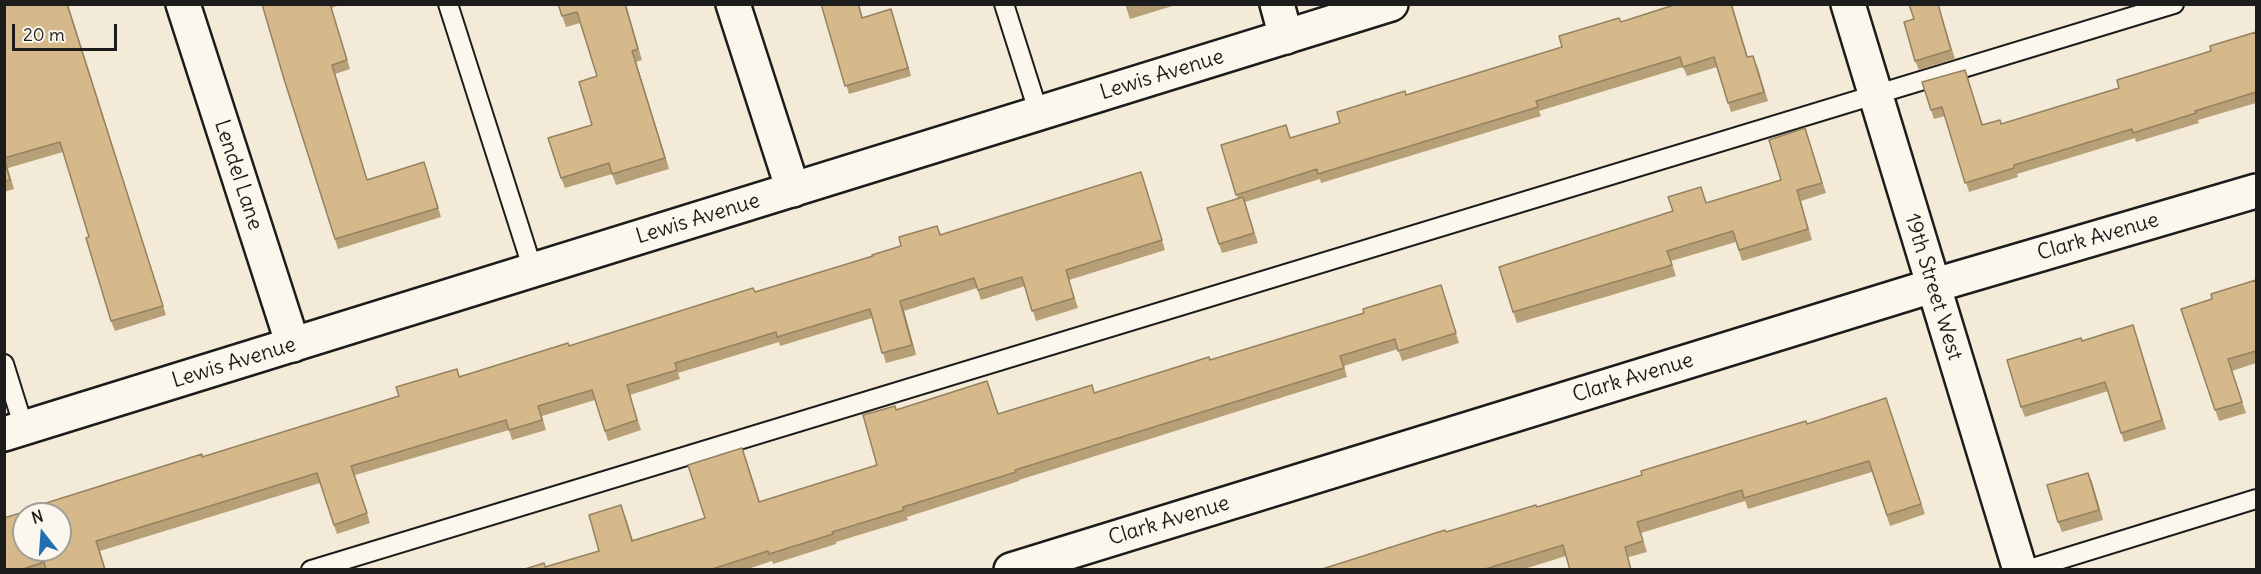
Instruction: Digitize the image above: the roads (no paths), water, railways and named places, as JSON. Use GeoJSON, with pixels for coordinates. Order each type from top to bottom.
{"type":"FeatureCollection","features":[{"type":"Feature","properties":{"kind":"street","name":"Lendel Lane"},"geometry":{"type":"LineString","coordinates":[[183,4],[293,345]]}},
{"type":"Feature","properties":{"kind":"street"},"geometry":{"type":"LineString","coordinates":[[733,4],[793,190]]}},
{"type":"Feature","properties":{"kind":"street"},"geometry":{"type":"LineString","coordinates":[[1277,4],[1286,37]]}},
{"type":"Feature","properties":{"kind":"street","name":"Lewis Avenue"},"geometry":{"type":"LineString","coordinates":[[14,431],[1391,4]]}},
{"type":"Feature","properties":{"kind":"street","name":"19th Street West"},"geometry":{"type":"LineString","coordinates":[[1848,4],[2019,570]]}},
{"type":"Feature","properties":{"kind":"street","name":"Clark Avenue"},"geometry":{"type":"LineString","coordinates":[[1011,570],[1932,286],[2256,191]]}},
{"type":"Feature","properties":{"kind":"lane"},"geometry":{"type":"LineString","coordinates":[[448,4],[533,270]]}},
{"type":"Feature","properties":{"kind":"lane"},"geometry":{"type":"LineString","coordinates":[[1004,4],[1039,114]]}},
{"type":"Feature","properties":{"kind":"lane"},"geometry":{"type":"LineString","coordinates":[[311,570],[2175,4]]}},
{"type":"Feature","properties":{"kind":"lane"},"geometry":{"type":"LineString","coordinates":[[4,364],[14,431]]}},
{"type":"Feature","properties":{"kind":"lane"},"geometry":{"type":"LineString","coordinates":[[2026,570],[2256,499]]}}]}
